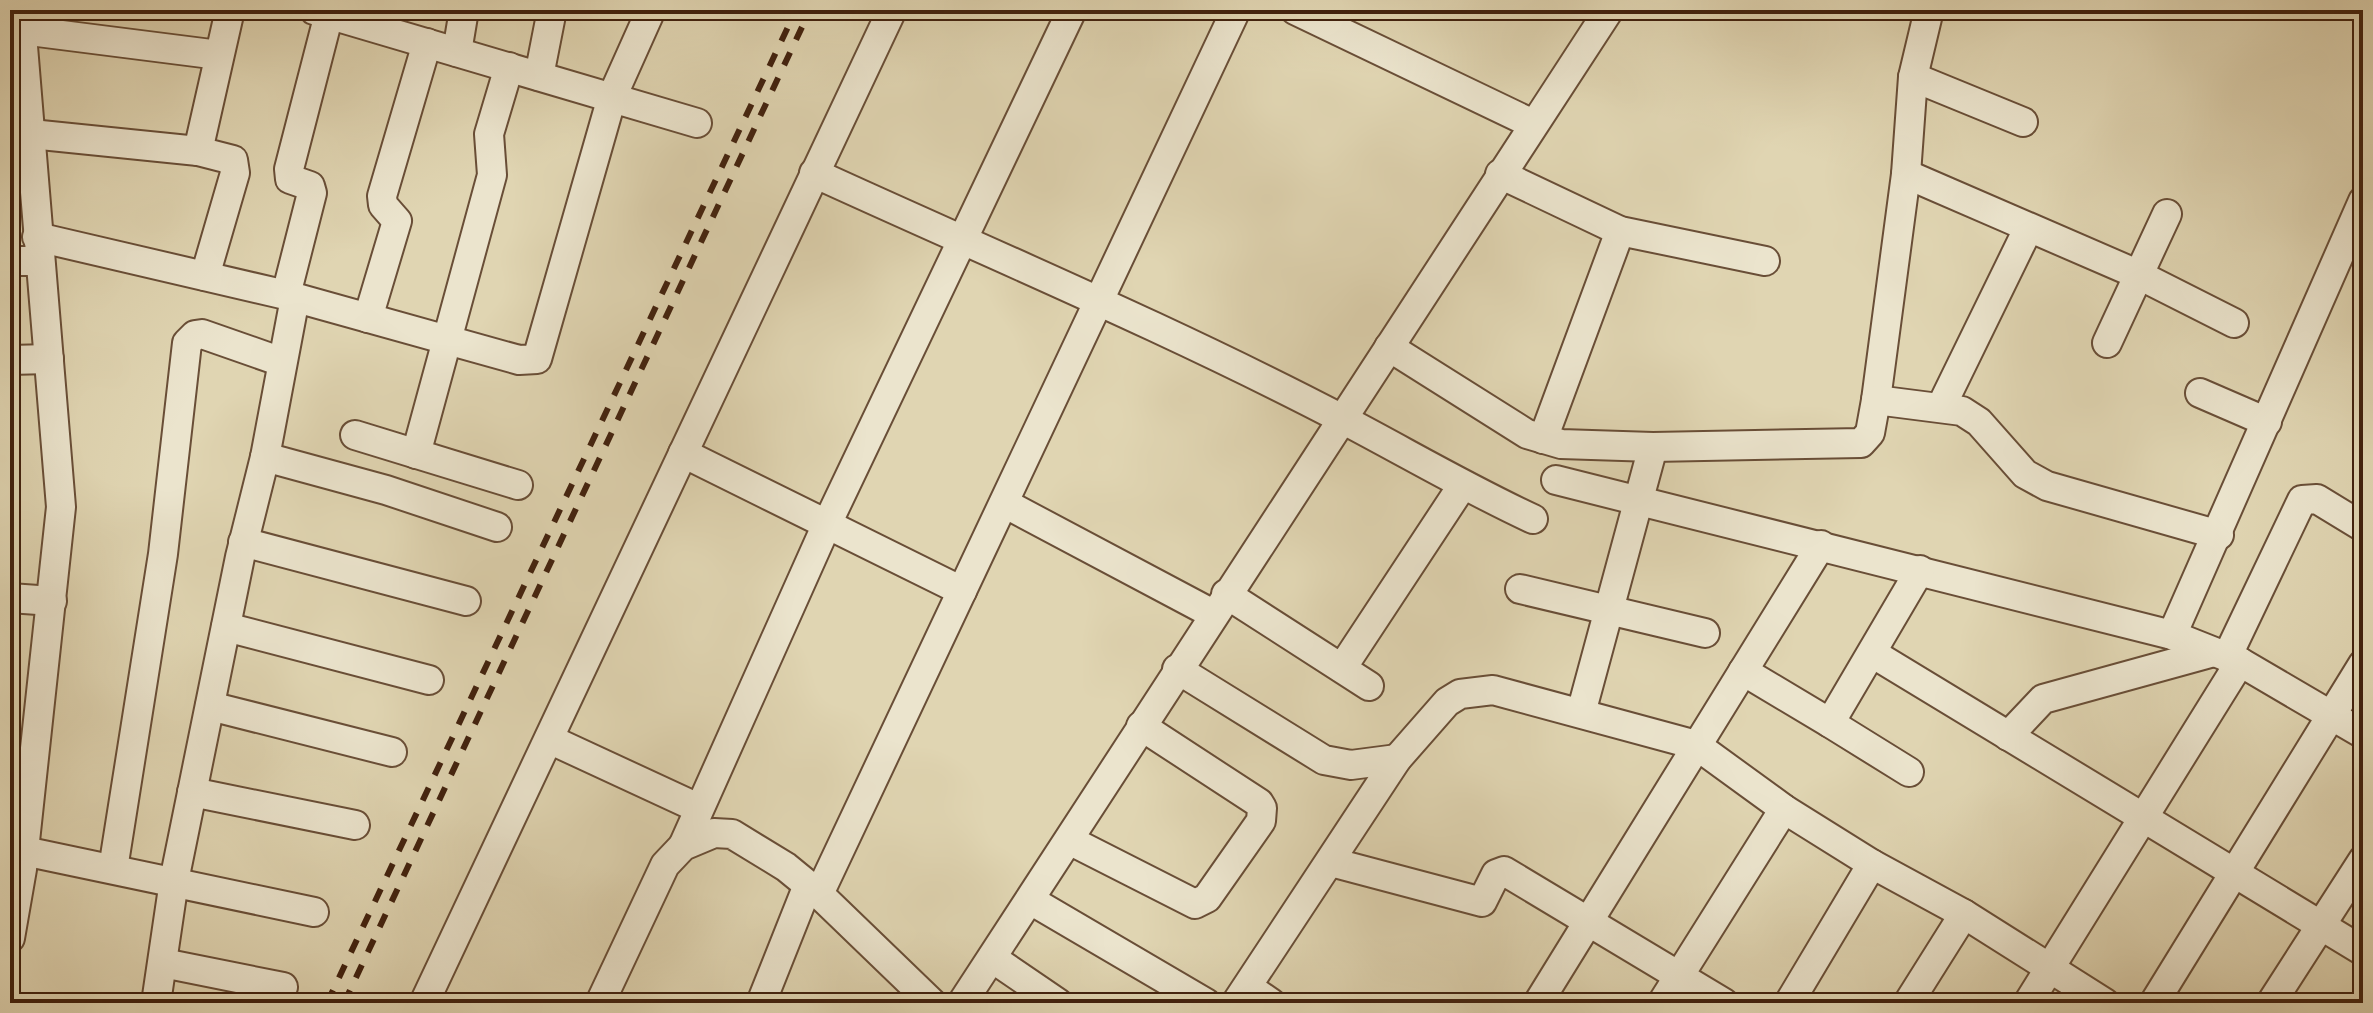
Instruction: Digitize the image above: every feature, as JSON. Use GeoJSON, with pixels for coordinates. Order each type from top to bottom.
{"type":"FeatureCollection","features":[{"type":"Feature","properties":{"kind":"street"},"geometry":{"type":"LineString","coordinates":[[198,151],[230,10]]}},
{"type":"Feature","properties":{"kind":"street"},"geometry":{"type":"LineString","coordinates":[[457,52],[464,10]]}},
{"type":"Feature","properties":{"kind":"street"},"geometry":{"type":"LineString","coordinates":[[539,76],[552,10]]}},
{"type":"Feature","properties":{"kind":"street"},"geometry":{"type":"LineString","coordinates":[[10,261],[38,249],[205,276],[291,296],[519,360],[537,359],[612,97],[651,10]]}},
{"type":"Feature","properties":{"kind":"street"},"geometry":{"type":"LineString","coordinates":[[424,1003],[892,10]]}},
{"type":"Feature","properties":{"kind":"street"},"geometry":{"type":"LineString","coordinates":[[600,1003],[665,865],[683,846],[827,524],[1072,10]]}},
{"type":"Feature","properties":{"kind":"street"},"geometry":{"type":"LineString","coordinates":[[761,1003],[962,591],[1236,10]]}},
{"type":"Feature","properties":{"kind":"street"},"geometry":{"type":"LineString","coordinates":[[1295,10],[1533,124]]}},
{"type":"Feature","properties":{"kind":"street"},"geometry":{"type":"LineString","coordinates":[[962,1003],[1032,901],[1177,669],[1609,10]]}},
{"type":"Feature","properties":{"kind":"street"},"geometry":{"type":"LineString","coordinates":[[1389,347],[1509,423],[1543,439],[1579,446],[1653,447],[1861,443],[1870,433],[1876,400],[1906,174],[1913,77],[1929,10]]}},
{"type":"Feature","properties":{"kind":"street"},"geometry":{"type":"LineString","coordinates":[[156,1003],[174,881],[243,542],[265,457],[291,296],[312,193],[310,186],[290,179],[289,169],[321,12],[366,18],[427,43],[697,123]]}},
{"type":"Feature","properties":{"kind":"street"},"geometry":{"type":"LineString","coordinates":[[10,938],[24,851],[61,507],[31,134],[17,59],[21,20],[219,55]]}},
{"type":"Feature","properties":{"kind":"street"},"geometry":{"type":"LineString","coordinates":[[368,318],[397,221],[383,205],[382,196],[427,43]]}},
{"type":"Feature","properties":{"kind":"street"},"geometry":{"type":"LineString","coordinates":[[416,454],[492,175],[488,143],[509,67]]}},
{"type":"Feature","properties":{"kind":"street"},"geometry":{"type":"LineString","coordinates":[[1913,77],[2023,122]]}},
{"type":"Feature","properties":{"kind":"street"},"geometry":{"type":"LineString","coordinates":[[31,134],[227,156],[235,166],[205,276]]}},
{"type":"Feature","properties":{"kind":"street"},"geometry":{"type":"LineString","coordinates":[[814,173],[1098,302],[1343,420],[1462,486],[1533,519]]}},
{"type":"Feature","properties":{"kind":"street"},"geometry":{"type":"LineString","coordinates":[[1500,174],[1620,231],[1765,261]]}},
{"type":"Feature","properties":{"kind":"street"},"geometry":{"type":"LineString","coordinates":[[1906,174],[2137,274],[2234,323]]}},
{"type":"Feature","properties":{"kind":"street"},"geometry":{"type":"LineString","coordinates":[[2172,635],[2219,535],[2363,201]]}},
{"type":"Feature","properties":{"kind":"street"},"geometry":{"type":"LineString","coordinates":[[2107,343],[2167,214]]}},
{"type":"Feature","properties":{"kind":"street"},"geometry":{"type":"LineString","coordinates":[[1941,407],[2028,229]]}},
{"type":"Feature","properties":{"kind":"street"},"geometry":{"type":"LineString","coordinates":[[1543,439],[1620,231]]}},
{"type":"Feature","properties":{"kind":"street"},"geometry":{"type":"LineString","coordinates":[[113,869],[163,554],[187,343],[195,335],[202,334],[282,362]]}},
{"type":"Feature","properties":{"kind":"street"},"geometry":{"type":"LineString","coordinates":[[10,360],[49,359]]}},
{"type":"Feature","properties":{"kind":"street"},"geometry":{"type":"LineString","coordinates":[[2200,393],[2267,422]]}},
{"type":"Feature","properties":{"kind":"street"},"geometry":{"type":"LineString","coordinates":[[1876,400],[1941,407],[1971,416],[2025,474],[2047,486],[2219,535]]}},
{"type":"Feature","properties":{"kind":"street"},"geometry":{"type":"LineString","coordinates":[[355,435],[518,485]]}},
{"type":"Feature","properties":{"kind":"street"},"geometry":{"type":"LineString","coordinates":[[1581,713],[1653,447]]}},
{"type":"Feature","properties":{"kind":"street"},"geometry":{"type":"LineString","coordinates":[[683,453],[962,591]]}},
{"type":"Feature","properties":{"kind":"street"},"geometry":{"type":"LineString","coordinates":[[265,457],[386,490],[497,527]]}},
{"type":"Feature","properties":{"kind":"street"},"geometry":{"type":"LineString","coordinates":[[1556,480],[2172,635],[2226,657],[2363,734]]}},
{"type":"Feature","properties":{"kind":"street"},"geometry":{"type":"LineString","coordinates":[[1342,668],[1462,486]]}},
{"type":"Feature","properties":{"kind":"street"},"geometry":{"type":"LineString","coordinates":[[2028,1003],[2142,819],[2226,657],[2302,500],[2309,497],[2317,499],[2363,527]]}},
{"type":"Feature","properties":{"kind":"street"},"geometry":{"type":"LineString","coordinates":[[1004,503],[1220,604],[1342,668],[1369,686]]}},
{"type":"Feature","properties":{"kind":"street"},"geometry":{"type":"LineString","coordinates":[[243,542],[466,601]]}},
{"type":"Feature","properties":{"kind":"street"},"geometry":{"type":"LineString","coordinates":[[1538,1003],[1821,545]]}},
{"type":"Feature","properties":{"kind":"street"},"geometry":{"type":"LineString","coordinates":[[1830,723],[1920,570]]}},
{"type":"Feature","properties":{"kind":"street"},"geometry":{"type":"LineString","coordinates":[[1520,589],[1705,633]]}},
{"type":"Feature","properties":{"kind":"street"},"geometry":{"type":"LineString","coordinates":[[10,598],[52,601]]}},
{"type":"Feature","properties":{"kind":"street"},"geometry":{"type":"LineString","coordinates":[[226,627],[429,680]]}},
{"type":"Feature","properties":{"kind":"street"},"geometry":{"type":"LineString","coordinates":[[1872,653],[2363,951]]}},
{"type":"Feature","properties":{"kind":"street"},"geometry":{"type":"LineString","coordinates":[[2008,736],[2043,699],[2226,657]]}},
{"type":"Feature","properties":{"kind":"street"},"geometry":{"type":"LineString","coordinates":[[2154,1003],[2363,664]]}},
{"type":"Feature","properties":{"kind":"street"},"geometry":{"type":"LineString","coordinates":[[1177,669],[1324,760],[1351,765],[1397,759]]}},
{"type":"Feature","properties":{"kind":"street"},"geometry":{"type":"LineString","coordinates":[[1743,671],[1909,772]]}},
{"type":"Feature","properties":{"kind":"street"},"geometry":{"type":"LineString","coordinates":[[1252,998],[1331,862],[1397,759],[1447,702],[1460,694],[1493,690],[1696,745],[1784,809],[1872,864],[1964,914],[2105,1003]]}},
{"type":"Feature","properties":{"kind":"street"},"geometry":{"type":"LineString","coordinates":[[210,706],[392,752]]}},
{"type":"Feature","properties":{"kind":"street"},"geometry":{"type":"LineString","coordinates":[[1069,840],[1195,904],[1207,898],[1261,821],[1262,808],[1259,803],[1141,726]]}},
{"type":"Feature","properties":{"kind":"street"},"geometry":{"type":"LineString","coordinates":[[549,739],[698,808]]}},
{"type":"Feature","properties":{"kind":"street"},"geometry":{"type":"LineString","coordinates":[[192,792],[355,825]]}},
{"type":"Feature","properties":{"kind":"street"},"geometry":{"type":"LineString","coordinates":[[1662,1003],[1784,809]]}},
{"type":"Feature","properties":{"kind":"street"},"geometry":{"type":"LineString","coordinates":[[683,846],[714,833],[732,834],[814,890],[932,1003]]}},
{"type":"Feature","properties":{"kind":"street"},"geometry":{"type":"LineString","coordinates":[[24,851],[314,912]]}},
{"type":"Feature","properties":{"kind":"street"},"geometry":{"type":"LineString","coordinates":[[2271,1003],[2363,860]]}},
{"type":"Feature","properties":{"kind":"street"},"geometry":{"type":"LineString","coordinates":[[1331,862],[1482,902],[1496,874],[1504,871],[1724,1003]]}},
{"type":"Feature","properties":{"kind":"street"},"geometry":{"type":"LineString","coordinates":[[1789,1003],[1872,864]]}},
{"type":"Feature","properties":{"kind":"street"},"geometry":{"type":"LineString","coordinates":[[1032,901],[1206,1003]]}},
{"type":"Feature","properties":{"kind":"street"},"geometry":{"type":"LineString","coordinates":[[1908,1003],[1964,914]]}},
{"type":"Feature","properties":{"kind":"street"},"geometry":{"type":"LineString","coordinates":[[992,958],[1058,1003]]}},
{"type":"Feature","properties":{"kind":"street"},"geometry":{"type":"LineString","coordinates":[[163,963],[283,987]]}},
{"type":"Feature","properties":{"kind":"railway"},"geometry":{"type":"LineString","coordinates":[[327,1003],[796,10]]}},
{"type":"Feature","properties":{"kind":"railway"},"geometry":{"type":"LineString","coordinates":[[344,1003],[810,10]]}}]}
